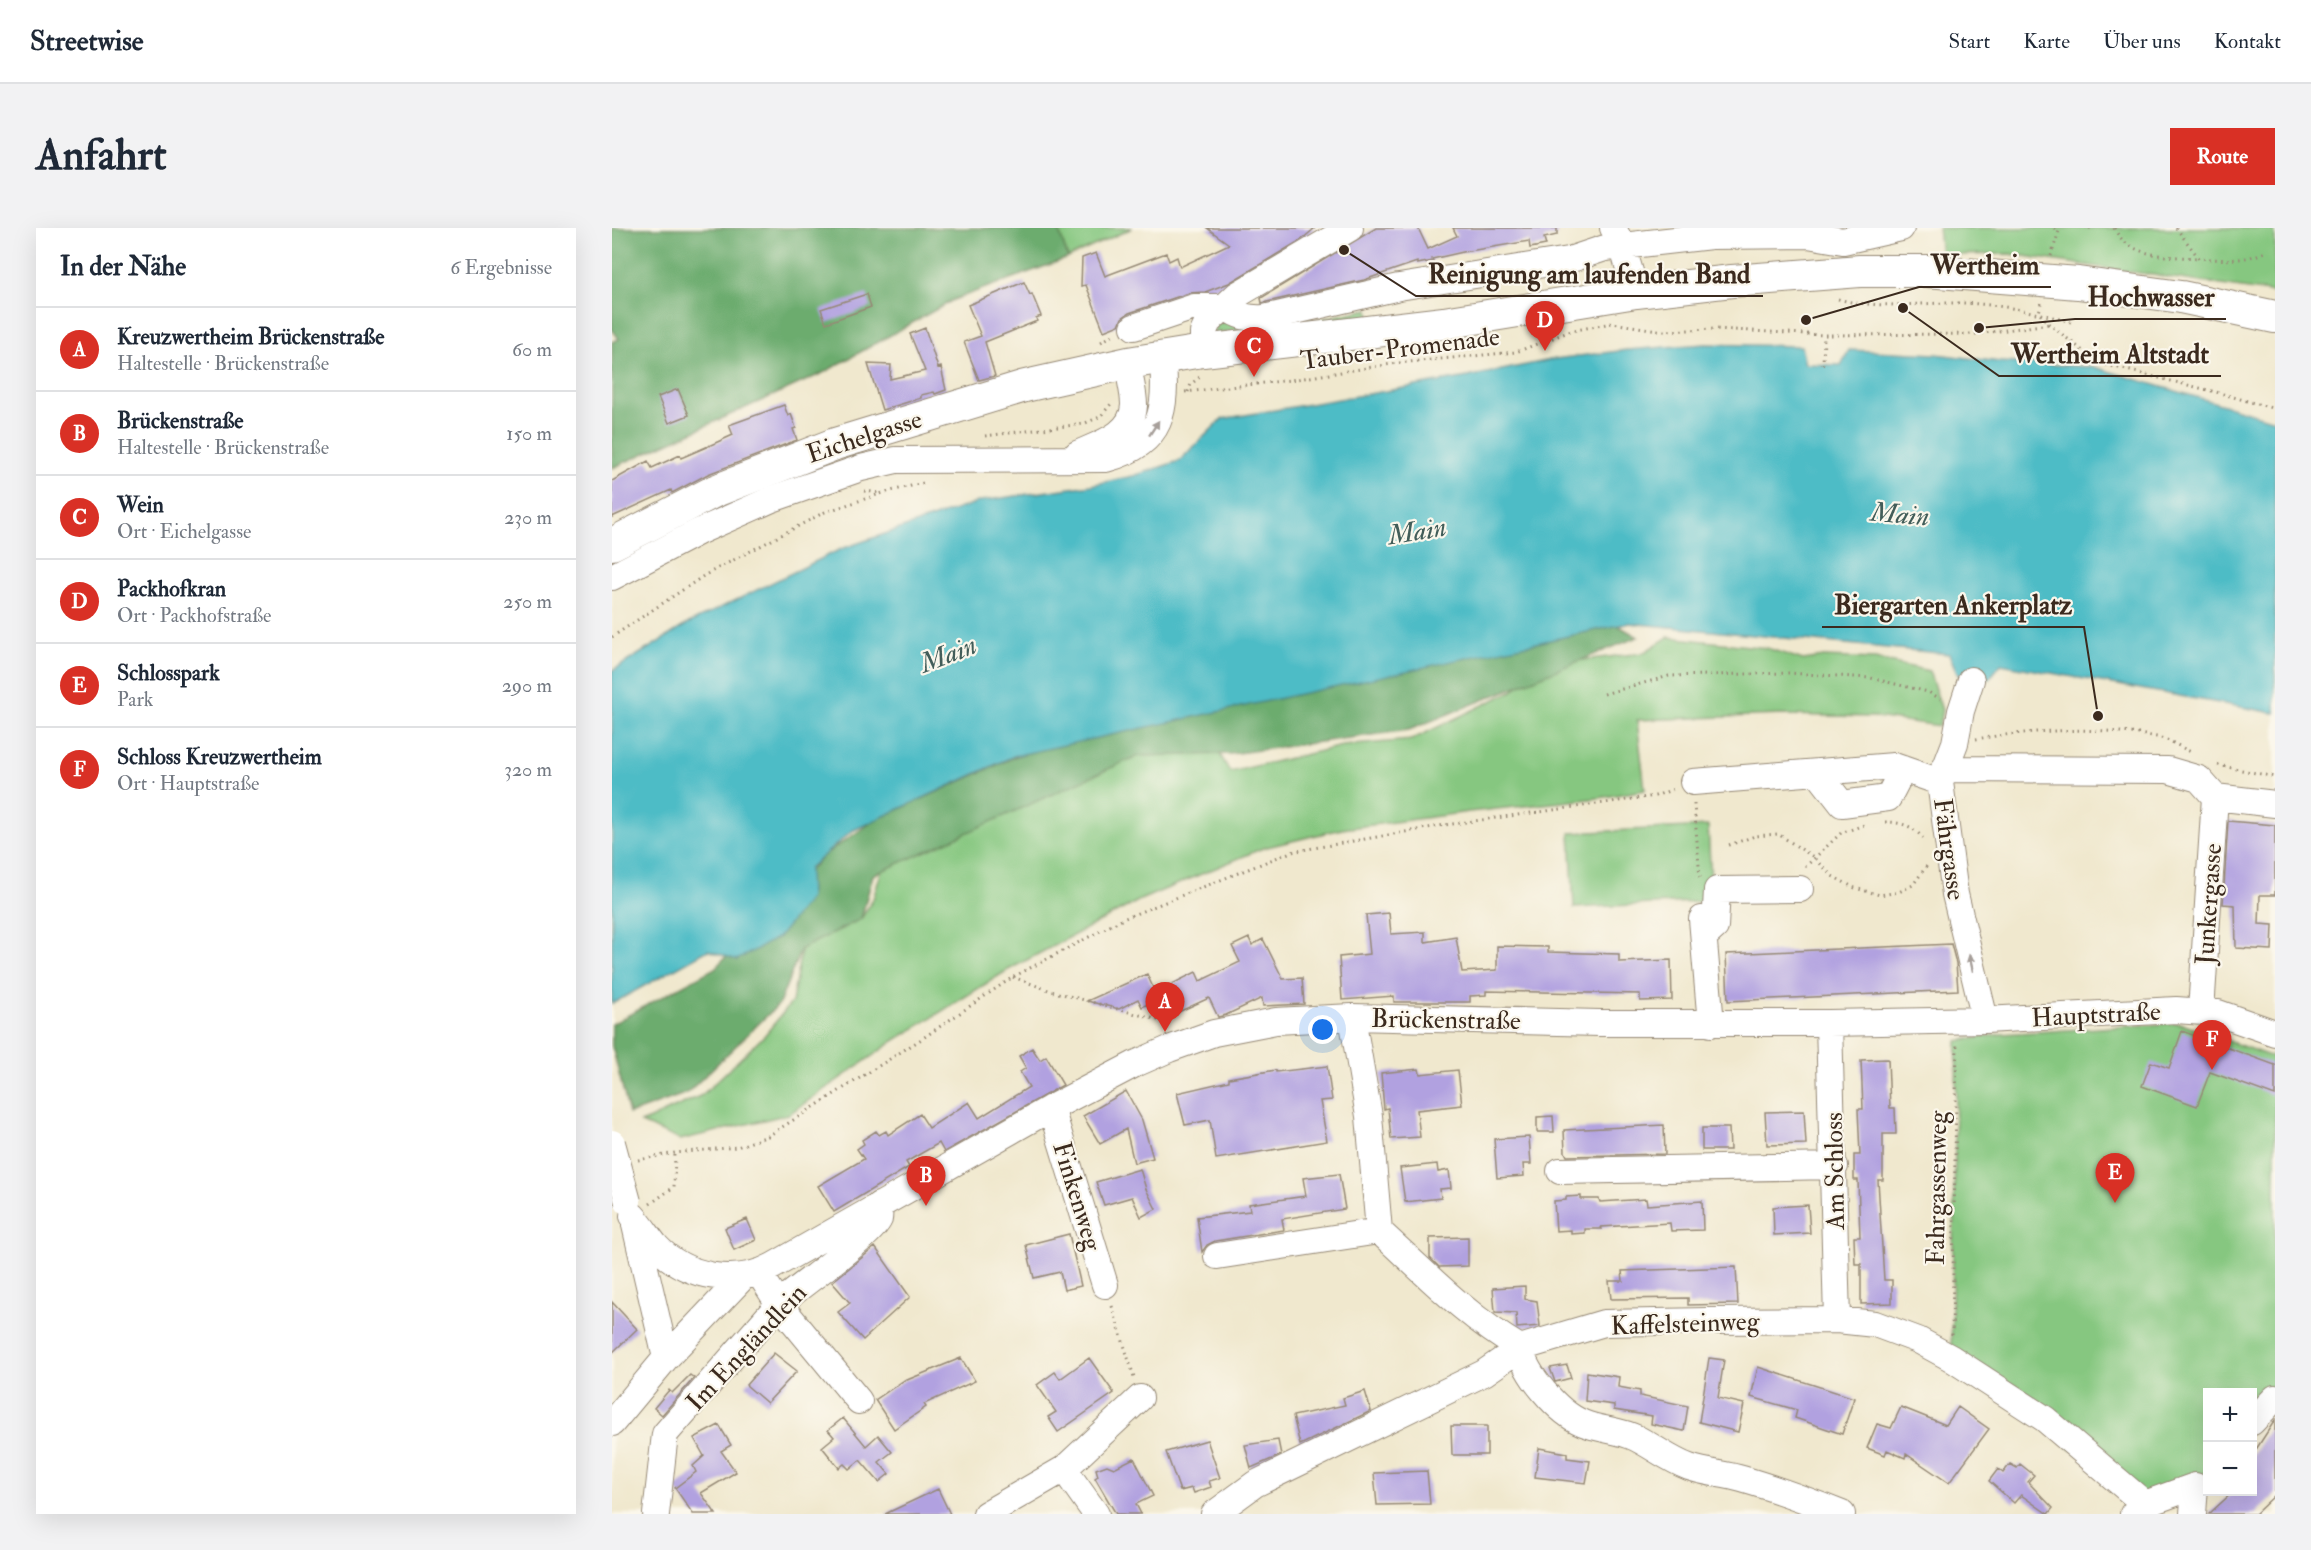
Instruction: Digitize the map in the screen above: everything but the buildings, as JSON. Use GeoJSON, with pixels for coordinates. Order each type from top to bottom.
{"type":"FeatureCollection","features":[{"type":"Feature","properties":{"kind":"main road","name":"Eichelgasse"},"geometry":{"type":"LineString","coordinates":[[612,544],[716,491],[835,444],[1025,386],[1128,363],[1203,351],[1444,323],[1636,292],[1732,281],[1860,271],[1926,271],[2078,283],[2181,297],[2275,317]]}},
{"type":"Feature","properties":{"kind":"street"},"geometry":{"type":"LineString","coordinates":[[1203,351],[1203,333],[1208,322],[1237,295],[1350,228]]}},
{"type":"Feature","properties":{"kind":"street"},"geometry":{"type":"LineString","coordinates":[[1134,327],[1194,307],[1225,307],[1249,319],[1264,318],[1359,295],[1569,260],[1605,248],[1618,237],[1843,234],[1901,228]]}},
{"type":"Feature","properties":{"kind":"street"},"geometry":{"type":"LineString","coordinates":[[1618,237],[1636,292]]}},
{"type":"Feature","properties":{"kind":"street"},"geometry":{"type":"LineString","coordinates":[[612,577],[698,532],[772,499],[825,480],[896,460],[1106,459],[1121,455],[1136,448],[1148,438],[1159,421],[1164,405],[1163,358]]}},
{"type":"Feature","properties":{"kind":"street"},"geometry":{"type":"LineString","coordinates":[[1069,458],[1118,434],[1127,426],[1134,406],[1128,363]]}},
{"type":"Feature","properties":{"kind":"street","name":"Fährgasse"},"geometry":{"type":"LineString","coordinates":[[1971,680],[1961,711],[1955,742],[1942,776],[1955,894],[1985,1020]]}},
{"type":"Feature","properties":{"kind":"street"},"geometry":{"type":"LineString","coordinates":[[1693,782],[1894,766],[1942,776],[2168,770],[2199,778],[2215,797],[2275,804]]}},
{"type":"Feature","properties":{"kind":"street"},"geometry":{"type":"LineString","coordinates":[[1816,772],[1842,804],[1888,798],[1903,769]]}},
{"type":"Feature","properties":{"kind":"street","name":"Junkergasse"},"geometry":{"type":"LineString","coordinates":[[2201,1011],[2215,797]]}},
{"type":"Feature","properties":{"kind":"street"},"geometry":{"type":"LineString","coordinates":[[1711,1024],[1703,928],[1715,927],[1717,891],[1796,889]]}},
{"type":"Feature","properties":{"kind":"street","name":"Hauptstraße"},"geometry":{"type":"LineString","coordinates":[[1985,1020],[2176,1010],[2201,1011],[2240,1020],[2275,1033]]}},
{"type":"Feature","properties":{"kind":"street"},"geometry":{"type":"LineString","coordinates":[[1352,1017],[1369,1116],[1379,1231],[1469,1313],[1491,1331],[1520,1348],[1528,1371],[1546,1393],[1582,1423],[1636,1437],[1664,1455],[1689,1467],[1772,1487],[1842,1514]]}},
{"type":"Feature","properties":{"kind":"street","name":"Brückenstraße"},"geometry":{"type":"LineString","coordinates":[[751,1275],[1051,1108],[1135,1064],[1214,1033],[1276,1021],[1352,1017],[1711,1024],[1985,1020]]}},
{"type":"Feature","properties":{"kind":"street","name":"Am Schloss"},"geometry":{"type":"LineString","coordinates":[[1829,1023],[1837,1320]]}},
{"type":"Feature","properties":{"kind":"street","name":"Finkenweg"},"geometry":{"type":"LineString","coordinates":[[1051,1108],[1105,1285]]}},
{"type":"Feature","properties":{"kind":"street"},"geometry":{"type":"LineString","coordinates":[[612,1143],[631,1209],[666,1358]]}},
{"type":"Feature","properties":{"kind":"street"},"geometry":{"type":"LineString","coordinates":[[1560,1171],[1834,1166]]}},
{"type":"Feature","properties":{"kind":"street","name":"Im Engländlein"},"geometry":{"type":"LineString","coordinates":[[656,1514],[665,1434],[779,1304],[867,1234],[879,1219],[879,1205]]}},
{"type":"Feature","properties":{"kind":"street"},"geometry":{"type":"LineString","coordinates":[[631,1209],[657,1246],[684,1266],[710,1276],[751,1275],[779,1304],[859,1401]]}},
{"type":"Feature","properties":{"kind":"street"},"geometry":{"type":"LineString","coordinates":[[1216,1256],[1379,1231]]}},
{"type":"Feature","properties":{"kind":"street"},"geometry":{"type":"LineString","coordinates":[[612,1423],[666,1358],[751,1275]]}},
{"type":"Feature","properties":{"kind":"street","name":"Kaffelsteinweg"},"geometry":{"type":"LineString","coordinates":[[1214,1514],[1255,1484],[1484,1373],[1520,1348],[1604,1323],[1837,1320],[1875,1324],[1918,1340],[1951,1358],[2045,1419],[2139,1509]]}},
{"type":"Feature","properties":{"kind":"street"},"geometry":{"type":"LineString","coordinates":[[986,1514],[1064,1469],[1140,1398]]}},
{"type":"Feature","properties":{"kind":"street"},"geometry":{"type":"LineString","coordinates":[[2257,1418],[2275,1398]]}},
{"type":"Feature","properties":{"kind":"street"},"geometry":{"type":"LineString","coordinates":[[1064,1469],[1096,1514]]}},
{"type":"Feature","properties":{"kind":"street"},"geometry":{"type":"LineString","coordinates":[[2139,1509],[2201,1478]]}},
{"type":"Feature","properties":{"kind":"street"},"geometry":{"type":"LineString","coordinates":[[2193,1514],[2201,1478]]}},
{"type":"Feature","properties":{"kind":"path"},"geometry":{"type":"LineString","coordinates":[[2114,228],[2120,240],[2135,250],[2158,255],[2230,261],[2254,257],[2265,252]]}},
{"type":"Feature","properties":{"kind":"path"},"geometry":{"type":"LineString","coordinates":[[2176,228],[2199,258]]}},
{"type":"Feature","properties":{"kind":"path"},"geometry":{"type":"LineString","coordinates":[[2051,251],[2059,229]]}},
{"type":"Feature","properties":{"kind":"path"},"geometry":{"type":"LineString","coordinates":[[2039,313],[2042,293]]}},
{"type":"Feature","properties":{"kind":"path"},"geometry":{"type":"LineString","coordinates":[[1873,305],[1963,303],[2039,313],[2071,322]]}},
{"type":"Feature","properties":{"kind":"path"},"geometry":{"type":"LineString","coordinates":[[2039,313],[2049,324],[2098,363],[2275,409]]}},
{"type":"Feature","properties":{"kind":"path","name":"Tauber-Promenade"},"geometry":{"type":"LineString","coordinates":[[1188,392],[1291,380],[1398,363],[1516,352],[1571,331],[1612,323],[1664,331],[1715,329],[1824,335],[1977,334],[2049,324]]}},
{"type":"Feature","properties":{"kind":"path"},"geometry":{"type":"LineString","coordinates":[[1823,364],[1824,335]]}},
{"type":"Feature","properties":{"kind":"path"},"geometry":{"type":"LineString","coordinates":[[968,460],[978,440],[987,435],[1083,424],[1100,417],[1110,404]]}},
{"type":"Feature","properties":{"kind":"path"},"geometry":{"type":"LineString","coordinates":[[612,637],[705,575],[825,512],[883,493],[928,482]]}},
{"type":"Feature","properties":{"kind":"path"},"geometry":{"type":"LineString","coordinates":[[1604,694],[1669,676],[1788,673],[1871,678],[1928,692],[1961,711]]}},
{"type":"Feature","properties":{"kind":"path"},"geometry":{"type":"LineString","coordinates":[[1955,742],[2011,733],[2097,731],[2159,737],[2199,756]]}},
{"type":"Feature","properties":{"kind":"path"},"geometry":{"type":"LineString","coordinates":[[2209,761],[2219,766],[2275,777]]}},
{"type":"Feature","properties":{"kind":"path"},"geometry":{"type":"LineString","coordinates":[[634,1161],[675,1153],[737,1147],[768,1136],[923,1038],[1013,977],[1125,918],[1291,852],[1445,825],[1655,796],[1693,782],[1703,928]]}},
{"type":"Feature","properties":{"kind":"path"},"geometry":{"type":"LineString","coordinates":[[1796,889],[1806,866],[1841,832],[1872,822]]}},
{"type":"Feature","properties":{"kind":"path"},"geometry":{"type":"LineString","coordinates":[[1881,822],[1900,822],[1918,831],[1930,848]]}},
{"type":"Feature","properties":{"kind":"path"},"geometry":{"type":"LineString","coordinates":[[1729,844],[1755,836],[1778,834],[1815,858],[1832,876],[1855,888],[1880,895],[1899,892],[1913,885],[1927,868],[1929,858]]}},
{"type":"Feature","properties":{"kind":"path"},"geometry":{"type":"LineString","coordinates":[[1013,977],[1051,991],[1167,1023]]}},
{"type":"Feature","properties":{"kind":"path","name":"Fahrgassenweg"},"geometry":{"type":"LineString","coordinates":[[1951,1358],[1958,1020]]}},
{"type":"Feature","properties":{"kind":"path"},"geometry":{"type":"LineString","coordinates":[[631,1209],[674,1187],[675,1153]]}},
{"type":"Feature","properties":{"kind":"path"},"geometry":{"type":"LineString","coordinates":[[1105,1285],[1140,1398]]}},
{"type":"Feature","properties":{"kind":"green space"},"geometry":{"type":"Polygon","coordinates":[[[612,228],[1058,228],[1068,258],[953,300],[823,373],[612,468],[612,342],[619,339],[612,329],[612,228]]]}},
{"type":"Feature","properties":{"kind":"green space"},"geometry":{"type":"Polygon","coordinates":[[[1058,228],[1132,228],[1068,258],[1058,228]]]}},
{"type":"Feature","properties":{"kind":"green space"},"geometry":{"type":"Polygon","coordinates":[[[1938,228],[2272,228],[2275,234],[2275,293],[2010,254],[1941,255],[1938,228]]]}},
{"type":"Feature","properties":{"kind":"green space"},"geometry":{"type":"Polygon","coordinates":[[[1369,309],[1370,317],[1212,334],[1219,322],[1310,316],[1312,321],[1369,309]]]}},
{"type":"Feature","properties":{"kind":"green space"},"geometry":{"type":"Polygon","coordinates":[[[1605,618],[1638,637],[1409,730],[1230,754],[1137,756],[873,875],[861,919],[801,949],[779,1004],[687,1093],[629,1114],[612,1046],[612,1024],[715,968],[824,855],[875,820],[1019,755],[1467,644],[1605,618]]]}},
{"type":"Feature","properties":{"kind":"green space"},"geometry":{"type":"Polygon","coordinates":[[[1668,637],[1767,648],[1803,660],[1824,657],[1875,659],[1929,671],[1942,710],[1939,726],[1875,717],[1783,715],[1637,720],[1645,790],[1599,798],[1342,829],[1263,848],[1140,900],[1008,970],[894,1041],[789,1114],[680,1140],[641,1123],[702,1095],[764,1036],[792,1002],[803,939],[836,924],[861,919],[873,899],[886,856],[936,819],[1181,743],[1218,751],[1230,772],[1342,746],[1411,740],[1512,691],[1536,673],[1573,661],[1643,653],[1668,637]]]}},
{"type":"Feature","properties":{"kind":"green space"},"geometry":{"type":"Polygon","coordinates":[[[1708,826],[1712,901],[1574,908],[1570,833],[1708,826]]]}},
{"type":"Feature","properties":{"kind":"green space"},"geometry":{"type":"Polygon","coordinates":[[[2179,1023],[2275,1058],[2275,1398],[2257,1418],[2257,1388],[2203,1388],[2203,1475],[2195,1486],[2145,1504],[1951,1358],[1957,1041],[2002,1034],[2179,1023]]]}},
{"type":"Feature","properties":{"kind":"water","name":"Main"},"geometry":{"type":"Polygon","coordinates":[[[1705,344],[1801,346],[1805,364],[1841,365],[1849,350],[1936,354],[2000,362],[2094,367],[2275,420],[2275,713],[2001,664],[1989,679],[1958,675],[1949,654],[1629,623],[1014,756],[852,831],[809,868],[810,898],[779,937],[737,960],[708,950],[612,1004],[612,671],[689,623],[841,549],[981,501],[1091,485],[1133,476],[1179,461],[1222,419],[1468,377],[1555,359],[1705,344]]]}},
{"type":"Feature","properties":{"kind":"place","name":"Reinigung am laufenden Band"},"geometry":{"type":"Point","coordinates":[1344,250]}},
{"type":"Feature","properties":{"kind":"place","name":"Wertheim Altstadt"},"geometry":{"type":"Point","coordinates":[1903,308]}},
{"type":"Feature","properties":{"kind":"place","name":"Wertheim"},"geometry":{"type":"Point","coordinates":[1806,320]}},
{"type":"Feature","properties":{"kind":"place","name":"Hochwasser"},"geometry":{"type":"Point","coordinates":[1979,328]}},
{"type":"Feature","properties":{"kind":"place","name":"Packhofkran"},"geometry":{"type":"Point","coordinates":[1545,351]}},
{"type":"Feature","properties":{"kind":"place","name":"Wein"},"geometry":{"type":"Point","coordinates":[1254,377]}},
{"type":"Feature","properties":{"kind":"place","name":"Biergarten Ankerplatz"},"geometry":{"type":"Point","coordinates":[2098,716]}},
{"type":"Feature","properties":{"kind":"place","name":"Kreuzwertheim Brückenstraße"},"geometry":{"type":"Point","coordinates":[1165,1032]}},
{"type":"Feature","properties":{"kind":"place","name":"Schloss Kreuzwertheim"},"geometry":{"type":"Point","coordinates":[2212,1070]}},
{"type":"Feature","properties":{"kind":"place","name":"Schlosspark"},"geometry":{"type":"Point","coordinates":[2115,1203]}},
{"type":"Feature","properties":{"kind":"place","name":"Brückenstraße"},"geometry":{"type":"Point","coordinates":[926,1206]}}]}
